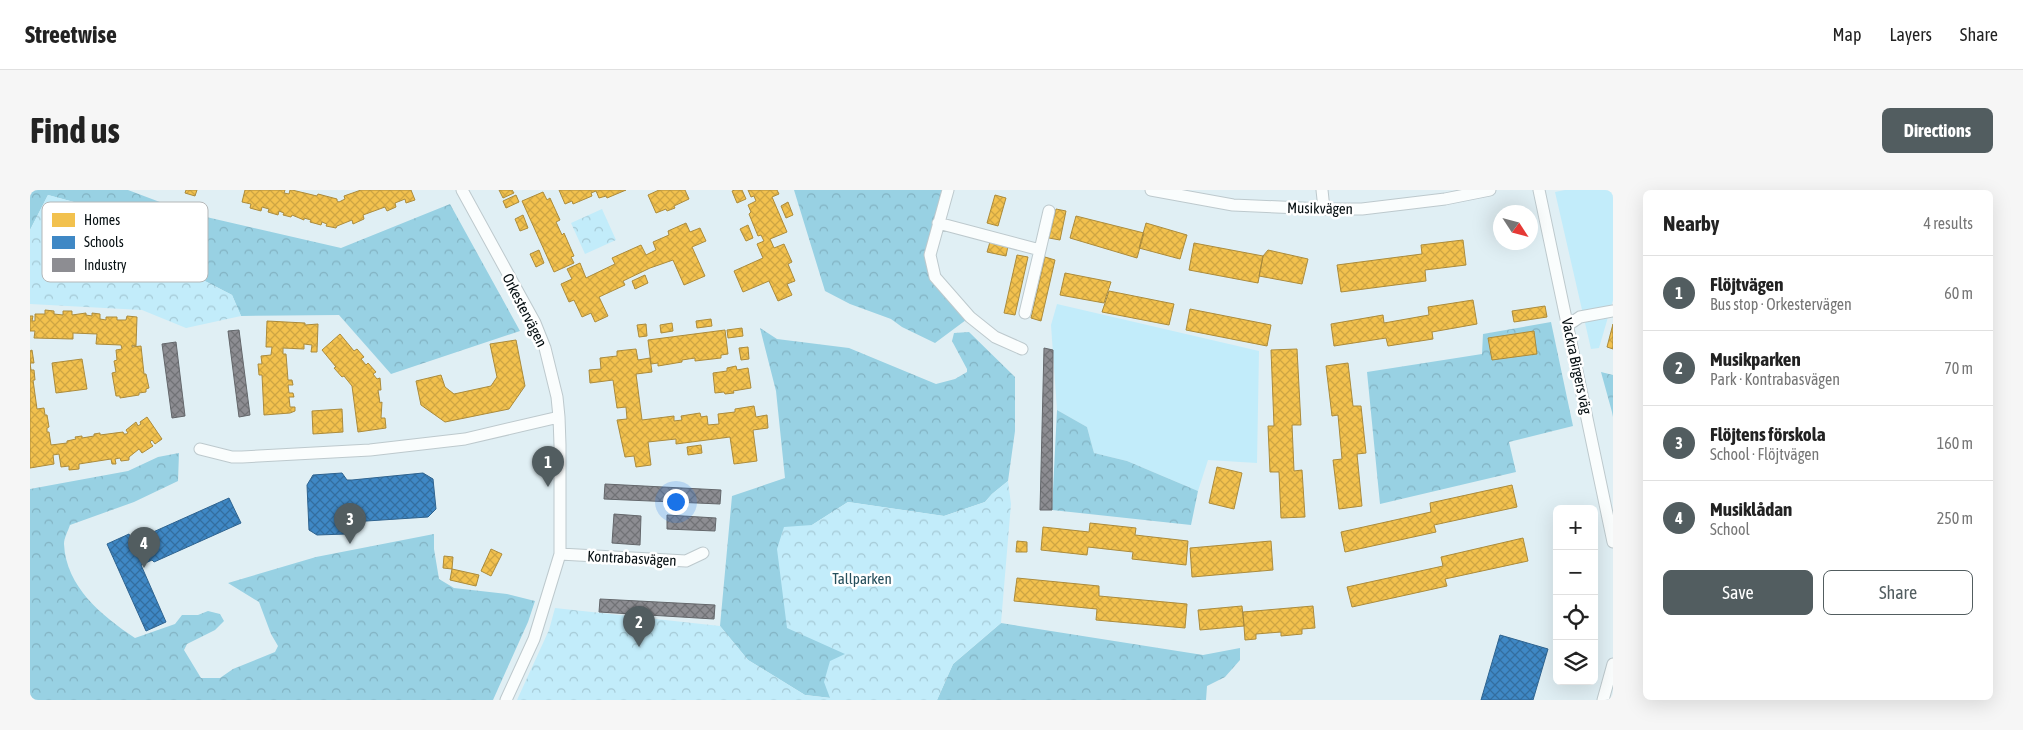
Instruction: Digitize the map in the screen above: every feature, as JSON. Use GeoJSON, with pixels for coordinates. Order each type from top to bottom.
{"type":"FeatureCollection","features":[{"type":"Feature","properties":{"kind":"street","name":"Orkestervägen"},"geometry":{"type":"LineString","coordinates":[[462,190],[534,323],[545,348],[557,397],[559,418],[560,554],[534,639],[506,700]]}},
{"type":"Feature","properties":{"kind":"street"},"geometry":{"type":"LineString","coordinates":[[948,190],[930,255],[935,277],[970,317],[995,338],[1022,350]]}},
{"type":"Feature","properties":{"kind":"street","name":"Musikvägen"},"geometry":{"type":"LineString","coordinates":[[1151,190],[1233,205],[1324,209],[1362,209],[1445,199],[1490,190]]}},
{"type":"Feature","properties":{"kind":"street"},"geometry":{"type":"LineString","coordinates":[[1322,190],[1324,209]]}},
{"type":"Feature","properties":{"kind":"street","name":"Vackra Birgers väg"},"geometry":{"type":"LineString","coordinates":[[1540,190],[1613,542]]}},
{"type":"Feature","properties":{"kind":"street"},"geometry":{"type":"LineString","coordinates":[[1025,313],[1049,211]]}},
{"type":"Feature","properties":{"kind":"street"},"geometry":{"type":"LineString","coordinates":[[938,223],[1040,250]]}},
{"type":"Feature","properties":{"kind":"street"},"geometry":{"type":"LineString","coordinates":[[1568,325],[1580,317],[1613,311]]}},
{"type":"Feature","properties":{"kind":"street"},"geometry":{"type":"LineString","coordinates":[[200,449],[232,457],[370,450],[464,439],[559,418]]}},
{"type":"Feature","properties":{"kind":"street","name":"Kontrabasvägen"},"geometry":{"type":"LineString","coordinates":[[560,554],[686,561],[703,553]]}},
{"type":"Feature","properties":{"kind":"street"},"geometry":{"type":"LineString","coordinates":[[1603,700],[1613,664]]}},
{"type":"Feature","properties":{"kind":"green space"},"geometry":{"type":"Polygon","coordinates":[[[30,190],[128,190],[160,202],[74,202],[48,195],[44,202],[42,202],[42,207],[30,230],[30,190]]]}},
{"type":"Feature","properties":{"kind":"green space"},"geometry":{"type":"Polygon","coordinates":[[[794,190],[948,190],[932,269],[970,317],[935,343],[902,327],[891,319],[850,304],[825,291],[794,190]]]}},
{"type":"Feature","properties":{"kind":"green space"},"geometry":{"type":"Polygon","coordinates":[[[1565,190],[1613,190],[1613,300],[1599,348],[1591,349],[1555,192],[1565,190]]]}},
{"type":"Feature","properties":{"kind":"green space"},"geometry":{"type":"Polygon","coordinates":[[[48,195],[74,202],[44,202],[48,195]]]}},
{"type":"Feature","properties":{"kind":"green space"},"geometry":{"type":"Polygon","coordinates":[[[450,204],[520,331],[391,374],[339,315],[241,316],[232,295],[207,282],[208,217],[341,248],[450,204]]]}},
{"type":"Feature","properties":{"kind":"green space"},"geometry":{"type":"Polygon","coordinates":[[[42,207],[42,282],[207,282],[232,295],[241,316],[186,328],[142,310],[30,304],[30,230],[42,207]]]}},
{"type":"Feature","properties":{"kind":"green space"},"geometry":{"type":"Polygon","coordinates":[[[602,209],[616,240],[585,254],[571,223],[602,209]]]}},
{"type":"Feature","properties":{"kind":"green space"},"geometry":{"type":"Polygon","coordinates":[[[1057,304],[1259,351],[1257,463],[1208,460],[1198,491],[1127,461],[1094,453],[1087,427],[1057,410],[1051,325],[1057,304]]]}},
{"type":"Feature","properties":{"kind":"green space"},"geometry":{"type":"Polygon","coordinates":[[[1551,322],[1573,426],[1509,442],[1516,472],[1380,504],[1367,372],[1482,354],[1483,334],[1551,322]]]}},
{"type":"Feature","properties":{"kind":"green space"},"geometry":{"type":"Polygon","coordinates":[[[760,328],[777,339],[849,348],[936,384],[955,379],[967,372],[952,341],[954,333],[969,332],[1015,377],[1015,431],[1008,481],[985,502],[944,516],[848,502],[812,525],[846,654],[831,698],[805,695],[748,660],[720,626],[732,496],[785,478],[776,391],[760,328]]]}},
{"type":"Feature","properties":{"kind":"green space"},"geometry":{"type":"Polygon","coordinates":[[[1601,372],[1613,375],[1613,417],[1612,412],[1601,372]]]}},
{"type":"Feature","properties":{"kind":"green space"},"geometry":{"type":"Polygon","coordinates":[[[1057,410],[1087,427],[1094,453],[1127,461],[1198,491],[1191,525],[1052,510],[1057,410]]]}},
{"type":"Feature","properties":{"kind":"green space"},"geometry":{"type":"Polygon","coordinates":[[[179,453],[178,481],[134,502],[70,525],[65,537],[66,559],[71,574],[88,599],[110,620],[135,638],[175,624],[182,615],[198,615],[208,611],[220,614],[224,621],[215,630],[187,644],[184,650],[201,678],[220,678],[233,669],[275,652],[278,646],[271,634],[259,602],[228,583],[316,557],[434,534],[434,549],[439,579],[454,588],[507,594],[535,601],[528,622],[493,700],[30,700],[30,489],[128,471],[158,457],[179,453]]]}},
{"type":"Feature","properties":{"kind":"green space","name":"Tallparken"},"geometry":{"type":"Polygon","coordinates":[[[1008,481],[1011,504],[1001,623],[953,664],[937,700],[517,700],[549,630],[555,608],[720,626],[748,660],[805,695],[830,698],[824,682],[830,661],[845,654],[787,628],[777,549],[784,527],[812,525],[848,502],[944,516],[985,502],[1008,481]]]}},
{"type":"Feature","properties":{"kind":"green space"},"geometry":{"type":"Polygon","coordinates":[[[1001,623],[1203,655],[1240,648],[1240,660],[1225,677],[1207,686],[1206,700],[937,700],[953,664],[1001,623]]]}},
{"type":"Feature","properties":{"kind":"building: Homes"},"geometry":{"type":"Polygon","coordinates":[[[186,190],[197,190],[195,196],[185,193],[186,190]]]}},
{"type":"Feature","properties":{"kind":"building: Homes"},"geometry":{"type":"Polygon","coordinates":[[[245,190],[285,190],[284,193],[289,194],[290,190],[292,190],[317,196],[318,194],[337,199],[339,202],[345,199],[344,196],[361,190],[411,190],[415,200],[406,203],[405,199],[395,203],[396,207],[387,211],[385,207],[363,215],[364,219],[353,224],[352,220],[336,228],[326,226],[327,224],[322,222],[321,225],[304,218],[304,220],[292,215],[291,217],[283,215],[284,213],[279,211],[278,215],[268,212],[269,209],[262,207],[261,211],[250,208],[251,204],[242,202],[245,190]]]}},
{"type":"Feature","properties":{"kind":"building: Homes"},"geometry":{"type":"Polygon","coordinates":[[[499,190],[512,190],[514,193],[503,198],[499,190]]]}},
{"type":"Feature","properties":{"kind":"building: Homes"},"geometry":{"type":"Polygon","coordinates":[[[559,190],[626,190],[607,198],[606,196],[599,198],[596,191],[591,193],[592,196],[573,204],[572,201],[565,204],[559,190]]]}},
{"type":"Feature","properties":{"kind":"building: Homes"},"geometry":{"type":"Polygon","coordinates":[[[659,190],[685,190],[689,199],[674,206],[675,208],[656,213],[648,195],[659,190]]]}},
{"type":"Feature","properties":{"kind":"building: Homes"},"geometry":{"type":"Polygon","coordinates":[[[742,190],[746,199],[737,203],[732,191],[742,190]]]}},
{"type":"Feature","properties":{"kind":"building: Homes"},"geometry":{"type":"Polygon","coordinates":[[[748,190],[777,190],[779,194],[772,197],[787,232],[770,239],[774,248],[784,244],[792,262],[788,264],[795,281],[787,284],[792,295],[778,301],[769,281],[743,292],[734,271],[763,258],[757,244],[764,241],[761,235],[758,236],[749,214],[751,212],[748,205],[756,201],[754,196],[751,197],[748,190]]]}},
{"type":"Feature","properties":{"kind":"building: Homes"},"geometry":{"type":"Polygon","coordinates":[[[543,192],[547,200],[550,198],[560,220],[556,222],[562,235],[564,233],[574,256],[571,257],[574,263],[554,272],[522,201],[543,192]]]}},
{"type":"Feature","properties":{"kind":"building: Homes"},"geometry":{"type":"Polygon","coordinates":[[[516,195],[519,202],[506,208],[503,201],[516,195]]]}},
{"type":"Feature","properties":{"kind":"building: Homes"},"geometry":{"type":"Polygon","coordinates":[[[995,195],[1006,198],[998,226],[987,223],[995,195]]]}},
{"type":"Feature","properties":{"kind":"building: Homes"},"geometry":{"type":"Polygon","coordinates":[[[788,202],[793,215],[786,218],[781,206],[788,202]]]}},
{"type":"Feature","properties":{"kind":"building: Homes"},"geometry":{"type":"Polygon","coordinates":[[[1056,209],[1066,211],[1060,240],[1049,238],[1056,209]]]}},
{"type":"Feature","properties":{"kind":"building: Homes"},"geometry":{"type":"Polygon","coordinates":[[[523,215],[528,228],[520,231],[515,219],[523,215]]]}},
{"type":"Feature","properties":{"kind":"building: Homes"},"geometry":{"type":"Polygon","coordinates":[[[1076,216],[1144,233],[1137,258],[1070,238],[1076,216]]]}},
{"type":"Feature","properties":{"kind":"building: Homes"},"geometry":{"type":"Polygon","coordinates":[[[686,223],[690,232],[700,228],[706,241],[692,247],[705,276],[684,285],[673,260],[650,268],[623,281],[625,285],[599,297],[608,316],[595,322],[591,313],[582,317],[574,300],[569,302],[561,284],[572,279],[567,269],[580,263],[586,278],[615,264],[612,258],[641,245],[646,255],[656,250],[653,242],[669,235],[668,231],[686,223]]]}},
{"type":"Feature","properties":{"kind":"building: Homes"},"geometry":{"type":"Polygon","coordinates":[[[1146,223],[1187,235],[1180,259],[1139,248],[1146,223]]]}},
{"type":"Feature","properties":{"kind":"building: Homes"},"geometry":{"type":"Polygon","coordinates":[[[748,225],[753,238],[746,241],[740,229],[748,225]]]}},
{"type":"Feature","properties":{"kind":"building: Homes"},"geometry":{"type":"Polygon","coordinates":[[[1463,240],[1466,265],[1425,270],[1426,281],[1341,292],[1337,265],[1422,254],[1421,245],[1463,240]]]}},
{"type":"Feature","properties":{"kind":"building: Homes"},"geometry":{"type":"Polygon","coordinates":[[[990,242],[1008,246],[1006,256],[987,252],[990,242]]]}},
{"type":"Feature","properties":{"kind":"building: Homes"},"geometry":{"type":"Polygon","coordinates":[[[1194,243],[1263,256],[1258,283],[1189,270],[1194,243]]]}},
{"type":"Feature","properties":{"kind":"building: Homes"},"geometry":{"type":"Polygon","coordinates":[[[539,250],[544,263],[536,267],[530,254],[539,250]]]}},
{"type":"Feature","properties":{"kind":"building: Homes"},"geometry":{"type":"Polygon","coordinates":[[[1268,250],[1308,259],[1302,284],[1259,276],[1263,256],[1268,250]]]}},
{"type":"Feature","properties":{"kind":"building: Homes"},"geometry":{"type":"Polygon","coordinates":[[[1017,255],[1028,257],[1015,315],[1004,313],[1017,255]]]}},
{"type":"Feature","properties":{"kind":"building: Homes"},"geometry":{"type":"Polygon","coordinates":[[[1045,257],[1055,260],[1041,321],[1031,318],[1045,257]]]}},
{"type":"Feature","properties":{"kind":"building: Homes"},"geometry":{"type":"Polygon","coordinates":[[[1065,273],[1111,282],[1104,303],[1060,295],[1065,273]]]}},
{"type":"Feature","properties":{"kind":"building: Homes"},"geometry":{"type":"Polygon","coordinates":[[[645,275],[648,283],[635,289],[632,281],[645,275]]]}},
{"type":"Feature","properties":{"kind":"building: Homes"},"geometry":{"type":"Polygon","coordinates":[[[1109,291],[1174,304],[1169,325],[1102,312],[1109,291]]]}},
{"type":"Feature","properties":{"kind":"building: Homes"},"geometry":{"type":"Polygon","coordinates":[[[1473,300],[1477,324],[1432,332],[1433,339],[1388,346],[1386,338],[1334,346],[1331,324],[1383,315],[1384,323],[1429,315],[1428,307],[1473,300]]]}},
{"type":"Feature","properties":{"kind":"building: Homes"},"geometry":{"type":"Polygon","coordinates":[[[1545,306],[1547,317],[1514,322],[1512,311],[1545,306]]]}},
{"type":"Feature","properties":{"kind":"building: Homes"},"geometry":{"type":"Polygon","coordinates":[[[1190,309],[1271,325],[1267,346],[1186,330],[1190,309]]]}},
{"type":"Feature","properties":{"kind":"building: Homes"},"geometry":{"type":"Polygon","coordinates":[[[45,310],[63,315],[63,311],[72,311],[72,315],[86,313],[86,315],[92,316],[92,313],[100,314],[100,319],[106,320],[106,317],[117,317],[117,320],[126,320],[127,316],[137,317],[136,346],[132,345],[132,347],[141,346],[144,374],[146,374],[149,388],[146,389],[146,392],[120,398],[120,396],[116,396],[112,373],[116,372],[114,361],[117,360],[116,350],[122,349],[121,345],[96,344],[97,334],[73,333],[73,339],[34,338],[35,331],[30,331],[30,316],[33,316],[32,321],[35,321],[35,314],[45,314],[45,310]]]}},
{"type":"Feature","properties":{"kind":"building: Homes"},"geometry":{"type":"Polygon","coordinates":[[[711,319],[712,326],[697,328],[696,321],[711,319]]]}},
{"type":"Feature","properties":{"kind":"building: Homes"},"geometry":{"type":"Polygon","coordinates":[[[267,321],[305,323],[305,325],[318,324],[317,352],[311,352],[312,345],[304,344],[304,349],[283,348],[283,354],[286,354],[288,380],[292,380],[293,385],[288,385],[289,393],[293,393],[294,397],[289,397],[290,407],[295,407],[295,411],[290,413],[264,415],[262,375],[259,375],[258,364],[262,364],[261,356],[271,355],[272,347],[266,347],[267,321]]]}},
{"type":"Feature","properties":{"kind":"building: Homes"},"geometry":{"type":"Polygon","coordinates":[[[672,323],[673,331],[661,333],[660,325],[672,323]]]}},
{"type":"Feature","properties":{"kind":"building: Homes"},"geometry":{"type":"Polygon","coordinates":[[[646,324],[647,336],[639,337],[637,325],[646,324]]]}},
{"type":"Feature","properties":{"kind":"building: Homes"},"geometry":{"type":"Polygon","coordinates":[[[1613,324],[1613,349],[1607,347],[1613,324]]]}},
{"type":"Feature","properties":{"kind":"building: Homes"},"geometry":{"type":"Polygon","coordinates":[[[742,328],[743,336],[728,338],[727,330],[742,328]]]}},
{"type":"Feature","properties":{"kind":"building: Homes"},"geometry":{"type":"Polygon","coordinates":[[[725,330],[728,354],[721,355],[721,358],[695,361],[695,358],[658,366],[658,363],[651,364],[648,340],[725,330]]]}},
{"type":"Feature","properties":{"kind":"building: Homes"},"geometry":{"type":"Polygon","coordinates":[[[1534,331],[1537,354],[1492,360],[1488,338],[1534,331]]]}},
{"type":"Feature","properties":{"kind":"building: Homes"},"geometry":{"type":"Polygon","coordinates":[[[340,334],[354,351],[357,349],[364,357],[361,359],[366,365],[368,363],[376,372],[373,374],[377,379],[380,378],[381,390],[378,390],[380,403],[382,402],[381,418],[385,418],[386,428],[358,432],[352,386],[334,368],[336,367],[322,350],[340,334]]]}},
{"type":"Feature","properties":{"kind":"building: Homes"},"geometry":{"type":"Polygon","coordinates":[[[516,340],[525,386],[509,409],[445,422],[421,405],[416,381],[441,375],[445,387],[454,394],[491,386],[497,377],[490,344],[516,340]]]}},
{"type":"Feature","properties":{"kind":"building: Homes"},"geometry":{"type":"Polygon","coordinates":[[[748,347],[749,359],[741,360],[739,348],[748,347]]]}},
{"type":"Feature","properties":{"kind":"building: Homes"},"geometry":{"type":"Polygon","coordinates":[[[636,349],[638,360],[650,358],[652,372],[636,374],[642,420],[674,416],[674,421],[682,420],[681,416],[700,413],[701,417],[707,416],[708,425],[719,424],[718,414],[735,412],[735,409],[754,406],[756,417],[767,415],[768,428],[753,430],[757,461],[734,464],[730,437],[676,444],[676,439],[648,442],[651,465],[636,467],[634,456],[625,457],[617,420],[627,419],[626,407],[617,408],[613,380],[590,383],[589,370],[601,369],[600,358],[617,356],[617,351],[636,349]]]}},
{"type":"Feature","properties":{"kind":"building: Homes"},"geometry":{"type":"Polygon","coordinates":[[[1297,349],[1301,425],[1292,425],[1294,471],[1302,470],[1305,517],[1281,518],[1279,472],[1270,472],[1268,426],[1274,426],[1271,350],[1297,349]]]}},
{"type":"Feature","properties":{"kind":"building: Homes"},"geometry":{"type":"Polygon","coordinates":[[[32,350],[34,363],[30,363],[30,351],[32,350]]]}},
{"type":"Feature","properties":{"kind":"building: Homes"},"geometry":{"type":"Polygon","coordinates":[[[82,359],[87,389],[56,393],[52,363],[82,359]]]}},
{"type":"Feature","properties":{"kind":"building: Homes"},"geometry":{"type":"Polygon","coordinates":[[[30,363],[31,370],[34,370],[35,380],[33,380],[37,409],[44,408],[45,415],[47,415],[49,427],[47,432],[49,432],[51,445],[67,443],[67,441],[76,439],[75,437],[82,436],[82,438],[100,433],[100,435],[123,432],[126,434],[128,433],[126,430],[136,422],[138,426],[147,417],[162,439],[155,444],[152,440],[150,442],[153,446],[142,453],[139,449],[129,457],[129,460],[121,461],[120,458],[115,459],[116,464],[112,464],[111,459],[79,464],[79,469],[69,470],[69,466],[61,467],[59,454],[53,455],[54,464],[30,468],[30,363]]]}},
{"type":"Feature","properties":{"kind":"building: Homes"},"geometry":{"type":"Polygon","coordinates":[[[1348,363],[1353,406],[1361,406],[1366,453],[1357,454],[1362,506],[1339,509],[1333,460],[1342,459],[1338,415],[1332,416],[1326,366],[1348,363]]]}},
{"type":"Feature","properties":{"kind":"building: Homes"},"geometry":{"type":"Polygon","coordinates":[[[736,366],[737,370],[748,368],[751,388],[733,391],[734,393],[715,393],[713,373],[727,371],[727,368],[736,366]]]}},
{"type":"Feature","properties":{"kind":"building: Homes"},"geometry":{"type":"Polygon","coordinates":[[[342,409],[343,432],[313,434],[312,411],[342,409]]]}},
{"type":"Feature","properties":{"kind":"building: Homes"},"geometry":{"type":"Polygon","coordinates":[[[701,445],[702,453],[688,455],[687,447],[701,445]]]}},
{"type":"Feature","properties":{"kind":"building: Homes"},"geometry":{"type":"Polygon","coordinates":[[[1217,467],[1242,473],[1234,509],[1209,503],[1217,467]]]}},
{"type":"Feature","properties":{"kind":"building: Homes"},"geometry":{"type":"Polygon","coordinates":[[[1512,485],[1517,507],[1434,525],[1436,532],[1345,552],[1341,532],[1431,512],[1430,503],[1512,485]]]}},
{"type":"Feature","properties":{"kind":"building: Homes"},"geometry":{"type":"Polygon","coordinates":[[[1090,523],[1136,528],[1135,535],[1188,541],[1186,565],[1132,559],[1133,552],[1088,547],[1087,555],[1041,550],[1043,527],[1089,532],[1090,523]]]}},
{"type":"Feature","properties":{"kind":"building: Homes"},"geometry":{"type":"Polygon","coordinates":[[[1523,538],[1528,561],[1445,579],[1447,586],[1352,607],[1347,587],[1443,566],[1441,557],[1523,538]]]}},
{"type":"Feature","properties":{"kind":"building: Homes"},"geometry":{"type":"Polygon","coordinates":[[[1017,541],[1027,542],[1027,552],[1016,552],[1017,541]]]}},
{"type":"Feature","properties":{"kind":"building: Homes"},"geometry":{"type":"Polygon","coordinates":[[[1271,541],[1273,570],[1192,577],[1190,548],[1271,541]]]}},
{"type":"Feature","properties":{"kind":"building: Homes"},"geometry":{"type":"Polygon","coordinates":[[[491,549],[502,554],[491,576],[481,571],[491,549]]]}},
{"type":"Feature","properties":{"kind":"building: Homes"},"geometry":{"type":"Polygon","coordinates":[[[444,556],[453,557],[452,569],[443,568],[444,556]]]}},
{"type":"Feature","properties":{"kind":"building: Homes"},"geometry":{"type":"Polygon","coordinates":[[[452,569],[479,575],[476,586],[450,580],[452,569]]]}},
{"type":"Feature","properties":{"kind":"building: Homes"},"geometry":{"type":"Polygon","coordinates":[[[1017,578],[1099,586],[1099,596],[1187,604],[1185,628],[1096,620],[1097,609],[1014,601],[1017,578]]]}},
{"type":"Feature","properties":{"kind":"building: Homes"},"geometry":{"type":"Polygon","coordinates":[[[1242,606],[1244,626],[1200,630],[1198,610],[1242,606]]]}},
{"type":"Feature","properties":{"kind":"building: Homes"},"geometry":{"type":"Polygon","coordinates":[[[1313,606],[1315,628],[1302,629],[1302,634],[1281,636],[1281,632],[1256,634],[1256,639],[1245,640],[1243,612],[1313,606]]]}},
{"type":"Feature","properties":{"kind":"building: Schools"},"geometry":{"type":"Polygon","coordinates":[[[342,473],[347,480],[352,480],[423,473],[433,479],[436,509],[428,517],[351,522],[353,526],[346,534],[317,535],[309,530],[307,485],[313,475],[342,473]]]}},
{"type":"Feature","properties":{"kind":"building: Schools"},"geometry":{"type":"Polygon","coordinates":[[[229,498],[241,523],[154,562],[152,560],[141,565],[166,622],[146,631],[107,544],[129,534],[137,551],[146,546],[142,537],[229,498]]]}},
{"type":"Feature","properties":{"kind":"building: Schools"},"geometry":{"type":"Polygon","coordinates":[[[1500,635],[1548,649],[1533,700],[1481,700],[1500,635]]]}},
{"type":"Feature","properties":{"kind":"building: Industry"},"geometry":{"type":"Polygon","coordinates":[[[239,330],[250,415],[239,417],[228,331],[239,330]]]}},
{"type":"Feature","properties":{"kind":"building: Industry"},"geometry":{"type":"Polygon","coordinates":[[[176,342],[185,416],[172,418],[162,344],[176,342]]]}},
{"type":"Feature","properties":{"kind":"building: Industry"},"geometry":{"type":"Polygon","coordinates":[[[1044,348],[1053,350],[1052,510],[1040,510],[1044,348]]]}},
{"type":"Feature","properties":{"kind":"building: Industry"},"geometry":{"type":"Polygon","coordinates":[[[605,484],[721,490],[720,504],[604,499],[605,484]]]}},
{"type":"Feature","properties":{"kind":"building: Industry"},"geometry":{"type":"Polygon","coordinates":[[[614,514],[641,516],[640,545],[612,543],[614,514]]]}},
{"type":"Feature","properties":{"kind":"building: Industry"},"geometry":{"type":"Polygon","coordinates":[[[667,515],[716,518],[715,531],[667,529],[667,515]]]}},
{"type":"Feature","properties":{"kind":"building: Industry"},"geometry":{"type":"Polygon","coordinates":[[[600,599],[715,605],[714,619],[599,612],[600,599]]]}},
{"type":"Feature","properties":{"kind":"place","name":"Flöjtvägen"},"geometry":{"type":"Point","coordinates":[548,487]}},
{"type":"Feature","properties":{"kind":"place","name":"Flöjtens förskola"},"geometry":{"type":"Point","coordinates":[350,544]}},
{"type":"Feature","properties":{"kind":"place","name":"Musiklådan"},"geometry":{"type":"Point","coordinates":[144,568]}},
{"type":"Feature","properties":{"kind":"place","name":"Musikparken"},"geometry":{"type":"Point","coordinates":[639,647]}}]}
